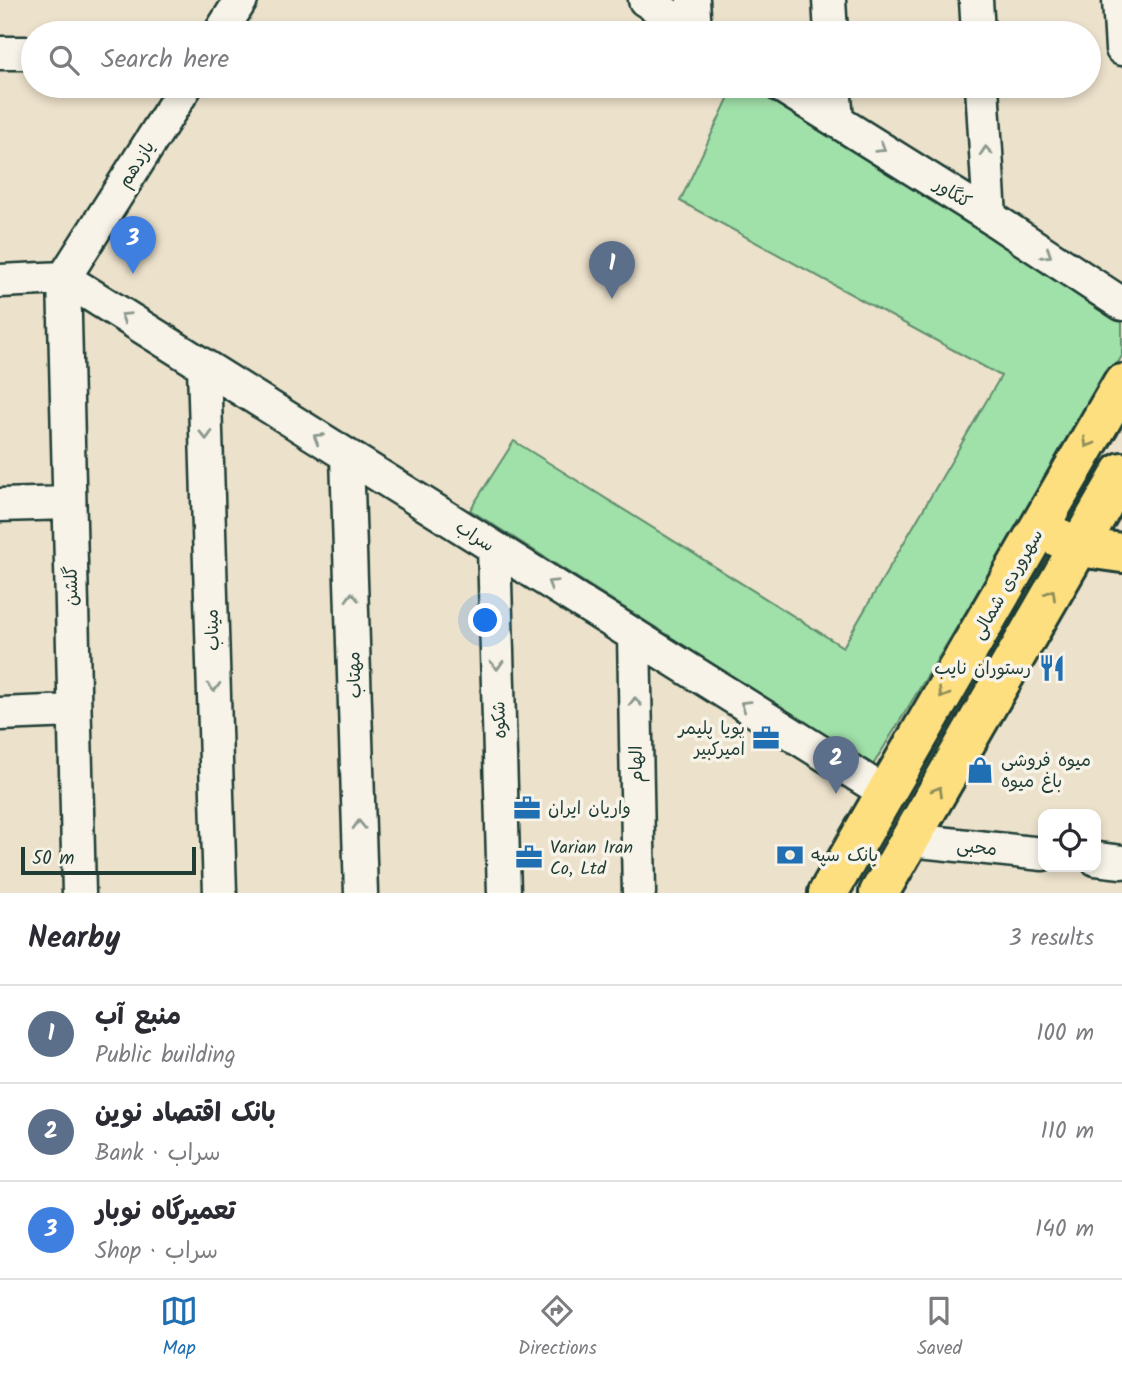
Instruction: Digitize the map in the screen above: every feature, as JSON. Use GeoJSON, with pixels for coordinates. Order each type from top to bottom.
{"type":"FeatureCollection","features":[{"type":"Feature","properties":{"kind":"main road","name":"سهروردی شمالی"},"geometry":{"type":"LineString","coordinates":[[828,893],[1122,384]]}},
{"type":"Feature","properties":{"kind":"main road"},"geometry":{"type":"LineString","coordinates":[[879,893],[1122,472]]}},
{"type":"Feature","properties":{"kind":"main road"},"geometry":{"type":"LineString","coordinates":[[1039,529],[1079,547],[1122,553]]}},
{"type":"Feature","properties":{"kind":"main road"},"geometry":{"type":"LineString","coordinates":[[879,805],[910,839]]}},
{"type":"Feature","properties":{"kind":"street"},"geometry":{"type":"LineString","coordinates":[[228,21],[241,0]]}},
{"type":"Feature","properties":{"kind":"street"},"geometry":{"type":"LineString","coordinates":[[645,0],[678,21]]}},
{"type":"Feature","properties":{"kind":"street"},"geometry":{"type":"LineString","coordinates":[[693,0],[695,21]]}},
{"type":"Feature","properties":{"kind":"street"},"geometry":{"type":"LineString","coordinates":[[829,0],[830,21]]}},
{"type":"Feature","properties":{"kind":"street"},"geometry":{"type":"LineString","coordinates":[[976,0],[977,21]]}},
{"type":"Feature","properties":{"kind":"street"},"geometry":{"type":"LineString","coordinates":[[1119,0],[1122,49]]}},
{"type":"Feature","properties":{"kind":"street"},"geometry":{"type":"LineString","coordinates":[[0,53],[21,53]]}},
{"type":"Feature","properties":{"kind":"street","name":"یازدهم"},"geometry":{"type":"LineString","coordinates":[[64,278],[178,98]]}},
{"type":"Feature","properties":{"kind":"street","name":"کنگاور"},"geometry":{"type":"LineString","coordinates":[[800,98],[1122,304]]}},
{"type":"Feature","properties":{"kind":"street"},"geometry":{"type":"LineString","coordinates":[[835,98],[836,120]]}},
{"type":"Feature","properties":{"kind":"street"},"geometry":{"type":"LineString","coordinates":[[983,98],[990,217]]}},
{"type":"Feature","properties":{"kind":"street"},"geometry":{"type":"LineString","coordinates":[[0,281],[64,278]]}},
{"type":"Feature","properties":{"kind":"street","name":"سراب"},"geometry":{"type":"LineString","coordinates":[[64,278],[634,635],[879,805]]}},
{"type":"Feature","properties":{"kind":"street","name":"گلشن"},"geometry":{"type":"LineString","coordinates":[[64,278],[79,893]]}},
{"type":"Feature","properties":{"kind":"street","name":"میناب"},"geometry":{"type":"LineString","coordinates":[[204,366],[220,893]]}},
{"type":"Feature","properties":{"kind":"street","name":"مهتاب"},"geometry":{"type":"LineString","coordinates":[[347,456],[361,893]]}},
{"type":"Feature","properties":{"kind":"street"},"geometry":{"type":"LineString","coordinates":[[0,505],[69,503]]}},
{"type":"Feature","properties":{"kind":"street","name":"شکوه"},"geometry":{"type":"LineString","coordinates":[[494,548],[504,893]]}},
{"type":"Feature","properties":{"kind":"street","name":"الهام"},"geometry":{"type":"LineString","coordinates":[[634,635],[639,893]]}},
{"type":"Feature","properties":{"kind":"street"},"geometry":{"type":"LineString","coordinates":[[0,714],[74,711]]}},
{"type":"Feature","properties":{"kind":"street","name":"محبی"},"geometry":{"type":"LineString","coordinates":[[910,839],[1038,853]]}},
{"type":"Feature","properties":{"kind":"street"},"geometry":{"type":"LineString","coordinates":[[1101,860],[1122,862]]}},
{"type":"Feature","properties":{"kind":"green space"},"geometry":{"type":"Polygon","coordinates":[[[728,98],[767,98],[1122,320],[1122,356],[873,765],[470,510],[514,441],[843,647],[1001,376],[680,201],[728,98]]]}},
{"type":"Feature","properties":{"kind":"place","name":"تعمیرگاه نوبار"},"geometry":{"type":"Point","coordinates":[133,274]}},
{"type":"Feature","properties":{"kind":"place","name":"منبع آب"},"geometry":{"type":"Point","coordinates":[612,299]}},
{"type":"Feature","properties":{"kind":"place","name":"رستوران نایب"},"geometry":{"type":"Point","coordinates":[1052,668]}},
{"type":"Feature","properties":{"kind":"place","name":"پویا پلیمر امیرکبیر"},"geometry":{"type":"Point","coordinates":[766,738]}},
{"type":"Feature","properties":{"kind":"place","name":"میوه فروشی باغ میوه"},"geometry":{"type":"Point","coordinates":[980,770]}},
{"type":"Feature","properties":{"kind":"place","name":"بانک اقتصاد نوین"},"geometry":{"type":"Point","coordinates":[836,794]}},
{"type":"Feature","properties":{"kind":"place","name":"واریان ایران"},"geometry":{"type":"Point","coordinates":[527,808]}},
{"type":"Feature","properties":{"kind":"place","name":"بانک سپه"},"geometry":{"type":"Point","coordinates":[790,855]}},
{"type":"Feature","properties":{"kind":"place","name":"Varian Iran Co, Ltd"},"geometry":{"type":"Point","coordinates":[529,857]}}]}
